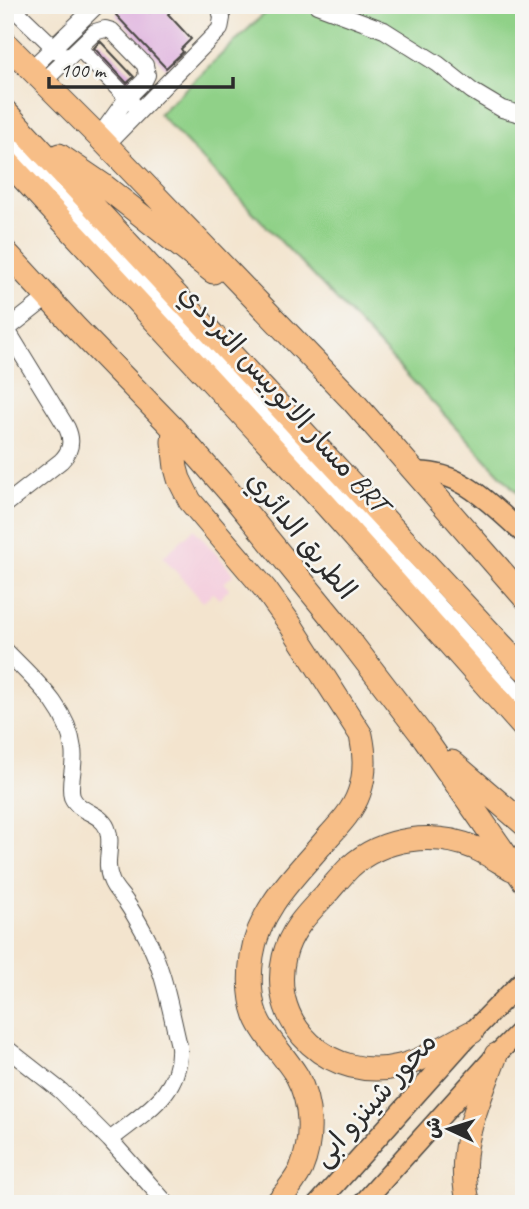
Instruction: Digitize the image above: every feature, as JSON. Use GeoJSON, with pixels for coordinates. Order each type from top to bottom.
{"type":"FeatureCollection","features":[{"type":"Feature","properties":{"kind":"highway"},"geometry":{"type":"LineString","coordinates":[[5,43],[352,400],[524,597]]}},
{"type":"Feature","properties":{"kind":"highway"},"geometry":{"type":"LineString","coordinates":[[5,111],[14,131],[524,670]]}},
{"type":"Feature","properties":{"kind":"highway"},"geometry":{"type":"LineString","coordinates":[[14,131],[103,185],[194,259],[258,304]]}},
{"type":"Feature","properties":{"kind":"highway","name":"الطريق الدائري"},"geometry":{"type":"LineString","coordinates":[[5,159],[325,504],[524,728]]}},
{"type":"Feature","properties":{"kind":"highway","name":"الطريق الدائري"},"geometry":{"type":"LineString","coordinates":[[5,251],[174,429],[232,495],[337,624],[425,739],[521,877]]}},
{"type":"Feature","properties":{"kind":"highway"},"geometry":{"type":"LineString","coordinates":[[174,429],[176,468],[190,501],[265,589],[290,624],[361,735],[364,746],[363,781],[356,800],[346,816],[279,895],[257,933],[252,955],[251,989],[259,1022],[298,1078],[309,1114],[306,1152],[300,1170],[276,1204]]}},
{"type":"Feature","properties":{"kind":"highway"},"geometry":{"type":"LineString","coordinates":[[425,739],[524,824]]}},
{"type":"Feature","properties":{"kind":"highway"},"geometry":{"type":"LineString","coordinates":[[472,1032],[414,1062],[367,1069],[351,1067],[327,1057],[307,1041],[292,1020],[282,983],[284,957],[300,922],[350,867],[374,851],[402,841],[432,838],[461,843],[521,877]]}},
{"type":"Feature","properties":{"kind":"highway"},"geometry":{"type":"LineString","coordinates":[[469,1204],[464,1184],[464,1150],[496,1055]]}},
{"type":"Feature","properties":{"kind":"main road"},"geometry":{"type":"LineString","coordinates":[[416,472],[441,473],[464,483],[524,534]]}},
{"type":"Feature","properties":{"kind":"main road","name":"محور شينزو ابى"},"geometry":{"type":"LineString","coordinates":[[318,1204],[472,1032],[524,979]]}},
{"type":"Feature","properties":{"kind":"main road"},"geometry":{"type":"LineString","coordinates":[[362,1204],[524,1027]]}},
{"type":"Feature","properties":{"kind":"street"},"geometry":{"type":"LineString","coordinates":[[10,5],[66,59]]}},
{"type":"Feature","properties":{"kind":"street"},"geometry":{"type":"LineString","coordinates":[[38,75],[54,47],[97,5]]}},
{"type":"Feature","properties":{"kind":"street"},"geometry":{"type":"LineString","coordinates":[[102,141],[139,111],[220,29],[222,18],[219,5]]}},
{"type":"Feature","properties":{"kind":"street"},"geometry":{"type":"LineString","coordinates":[[317,5],[384,30],[438,64],[472,91],[502,108],[524,115]]}},
{"type":"Feature","properties":{"kind":"street"},"geometry":{"type":"LineString","coordinates":[[38,75],[66,59],[95,32],[105,29],[112,31],[145,65],[146,78],[127,98],[102,141]]}},
{"type":"Feature","properties":{"kind":"street"},"geometry":{"type":"LineString","coordinates":[[79,48],[139,111]]}},
{"type":"Feature","properties":{"kind":"street","name":"مسار الاتوبيس الترددي BRT"},"geometry":{"type":"LineString","coordinates":[[14,131],[524,699]]}},
{"type":"Feature","properties":{"kind":"street"},"geometry":{"type":"LineString","coordinates":[[5,505],[61,461],[71,446],[71,436],[67,428],[6,330],[48,297]]}},
{"type":"Feature","properties":{"kind":"street"},"geometry":{"type":"LineString","coordinates":[[5,650],[48,695],[65,719],[75,763],[71,782],[72,796],[83,810],[100,819],[108,830],[108,874],[154,951],[179,1046],[178,1070],[169,1090],[110,1140]]}},
{"type":"Feature","properties":{"kind":"street"},"geometry":{"type":"LineString","coordinates":[[5,1047],[61,1091],[110,1140],[167,1204]]}},
{"type":"Feature","properties":{"kind":"shaded area"},"geometry":{"type":"Polygon","coordinates":[[[194,529],[234,574],[224,583],[229,589],[219,599],[213,593],[203,602],[163,557],[194,529]]]}},
{"type":"Feature","properties":{"kind":"green space"},"geometry":{"type":"Polygon","coordinates":[[[261,5],[524,5],[524,500],[159,114],[267,11],[261,5]]]}},
{"type":"Feature","properties":{"kind":"building"},"geometry":{"type":"Polygon","coordinates":[[[126,5],[144,5],[150,12],[157,5],[177,5],[168,14],[191,39],[181,49],[183,52],[166,68],[116,15],[126,5]]]}},
{"type":"Feature","properties":{"kind":"building"},"geometry":{"type":"Polygon","coordinates":[[[100,41],[134,77],[127,83],[94,48],[100,41]]]}}]}
